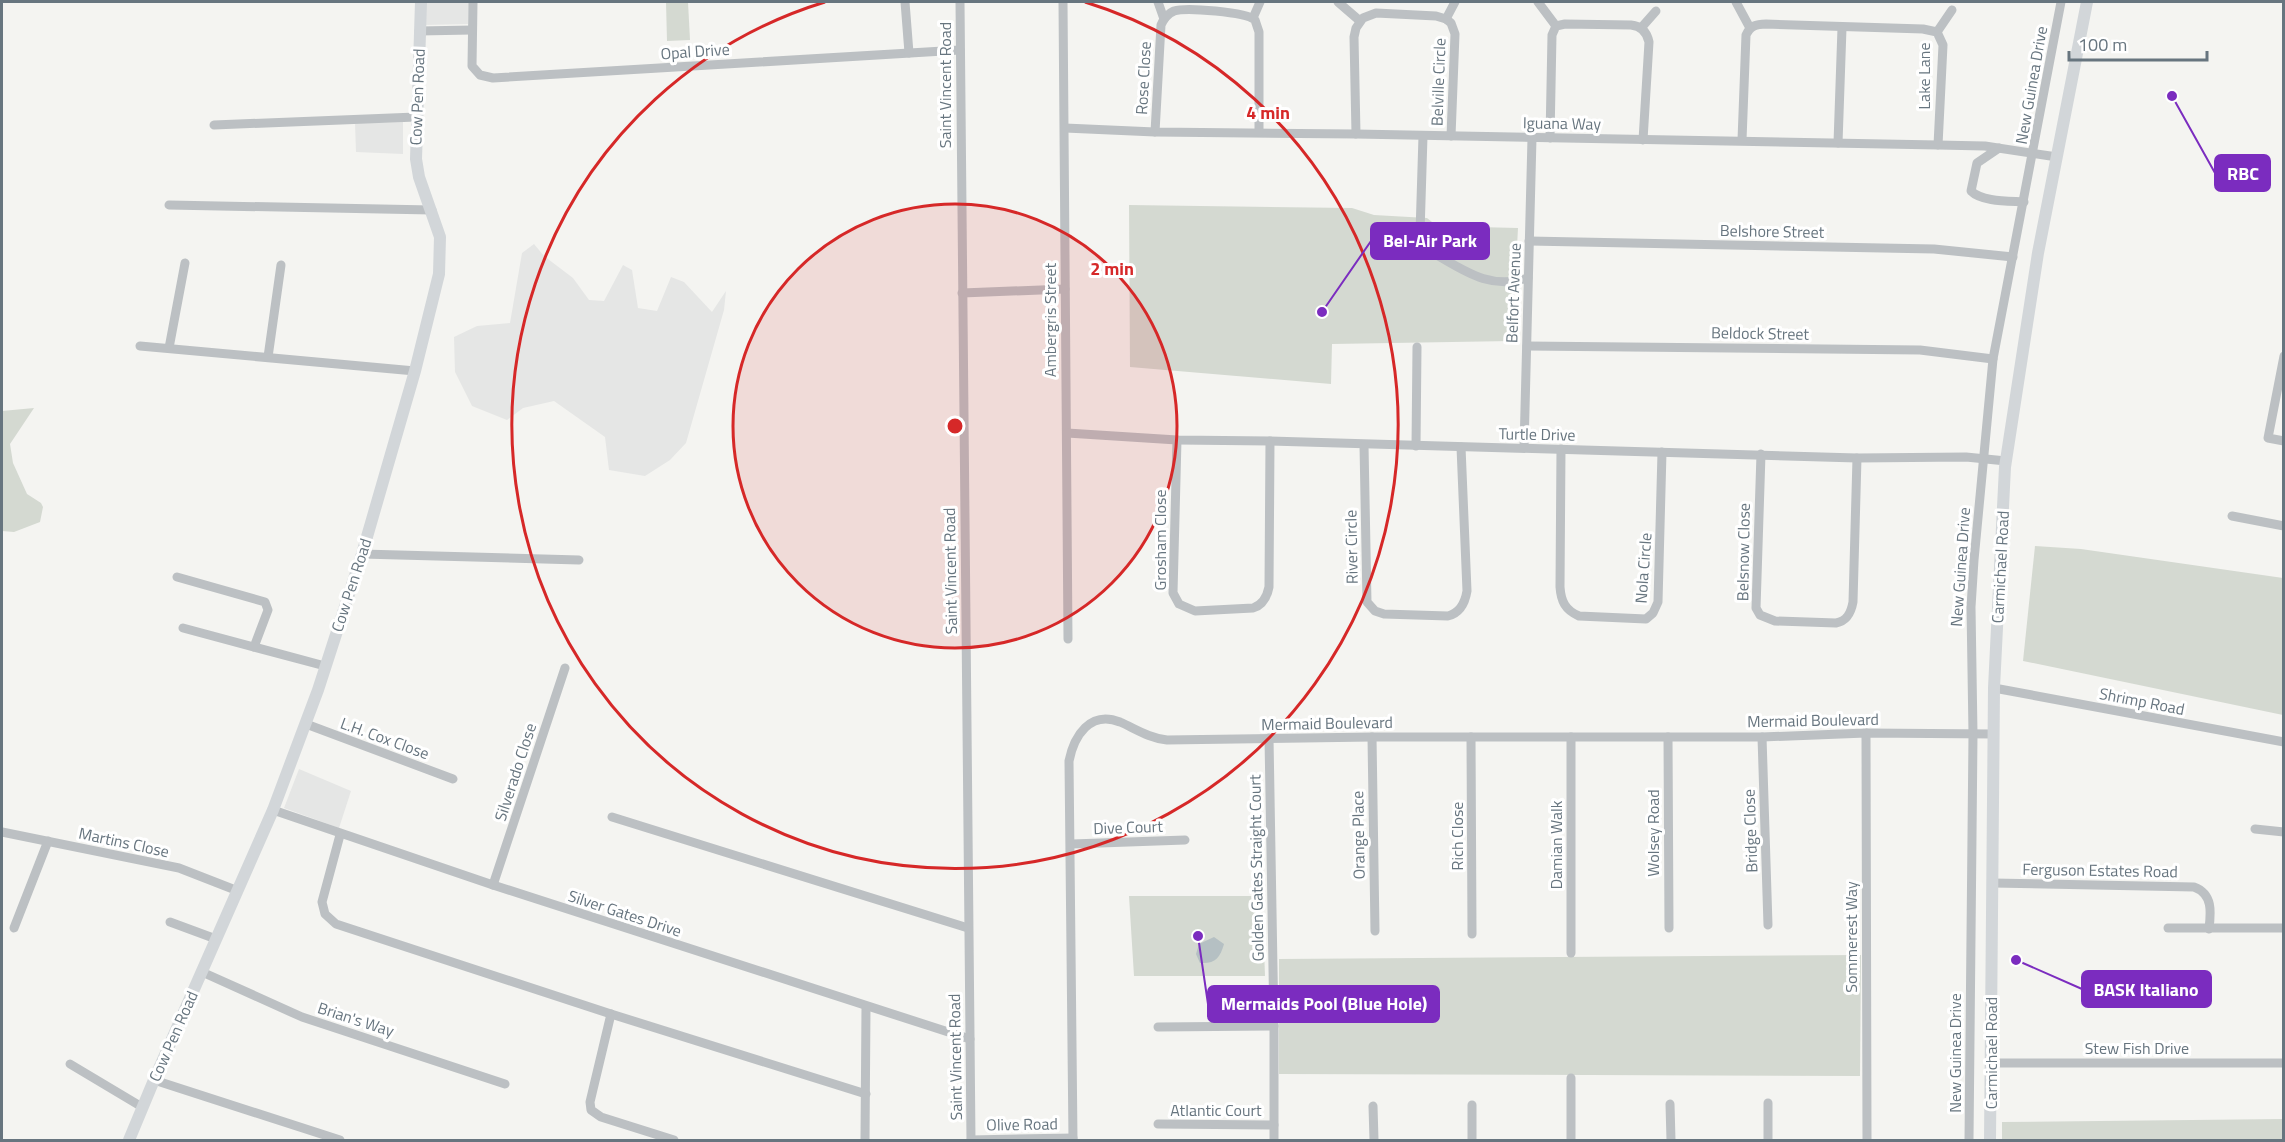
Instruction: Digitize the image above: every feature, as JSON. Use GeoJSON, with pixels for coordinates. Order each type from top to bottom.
{"type":"FeatureCollection","features":[{"type":"Feature","properties":{"kind":"main road","name":"Cow Pen Road"},"geometry":{"type":"LineString","coordinates":[[129,1140],[273,810],[306,724],[362,554],[435,294],[440,262],[440,237],[417,167],[416,117],[421,2]]}},
{"type":"Feature","properties":{"kind":"main road","name":"Carmichael Road"},"geometry":{"type":"LineString","coordinates":[[1990,1140],[1994,688],[2006,461],[2038,253],[2087,2]]}},
{"type":"Feature","properties":{"kind":"street"},"geometry":{"type":"LineString","coordinates":[[420,31],[472,30],[473,2]]}},
{"type":"Feature","properties":{"kind":"street"},"geometry":{"type":"LineString","coordinates":[[905,2],[909,53]]}},
{"type":"Feature","properties":{"kind":"street","name":"Saint Vincent Road"},"geometry":{"type":"LineString","coordinates":[[960,2],[971,1140]]}},
{"type":"Feature","properties":{"kind":"street","name":"Ambergris Street"},"geometry":{"type":"LineString","coordinates":[[1063,2],[1068,639]]}},
{"type":"Feature","properties":{"kind":"street"},"geometry":{"type":"LineString","coordinates":[[1158,2],[1164,19],[1171,13],[1181,10],[1241,14],[1257,22],[1259,32],[1259,132]]}},
{"type":"Feature","properties":{"kind":"street"},"geometry":{"type":"LineString","coordinates":[[1253,18],[1260,2]]}},
{"type":"Feature","properties":{"kind":"street"},"geometry":{"type":"LineString","coordinates":[[1338,2],[1360,21],[1354,37],[1356,134]]}},
{"type":"Feature","properties":{"kind":"street"},"geometry":{"type":"LineString","coordinates":[[1446,19],[1455,2]]}},
{"type":"Feature","properties":{"kind":"street"},"geometry":{"type":"LineString","coordinates":[[1539,2],[1556,26]]}},
{"type":"Feature","properties":{"kind":"street"},"geometry":{"type":"LineString","coordinates":[[1736,2],[1750,28],[1746,35],[1742,140]]}},
{"type":"Feature","properties":{"kind":"street","name":"New Guinea Drive"},"geometry":{"type":"LineString","coordinates":[[1969,1140],[1973,734],[1971,607],[1983,458],[1993,359],[2061,2]]}},
{"type":"Feature","properties":{"kind":"street"},"geometry":{"type":"LineString","coordinates":[[1936,32],[1952,10]]}},
{"type":"Feature","properties":{"kind":"street"},"geometry":{"type":"LineString","coordinates":[[1641,28],[1656,11]]}},
{"type":"Feature","properties":{"kind":"street","name":"Belville Circle"},"geometry":{"type":"LineString","coordinates":[[1360,21],[1367,15],[1376,13],[1436,16],[1446,19],[1453,26],[1455,34],[1451,136]]}},
{"type":"Feature","properties":{"kind":"street","name":"Rose Close"},"geometry":{"type":"LineString","coordinates":[[1155,132],[1160,32],[1164,19]]}},
{"type":"Feature","properties":{"kind":"street"},"geometry":{"type":"LineString","coordinates":[[1556,26],[1565,24],[1630,25],[1641,28],[1646,33],[1648,42],[1643,140]]}},
{"type":"Feature","properties":{"kind":"street","name":"Lake Lane"},"geometry":{"type":"LineString","coordinates":[[1750,28],[1766,24],[1923,29],[1936,32],[1943,45],[1938,145]]}},
{"type":"Feature","properties":{"kind":"street"},"geometry":{"type":"LineString","coordinates":[[1550,138],[1552,35],[1556,26]]}},
{"type":"Feature","properties":{"kind":"street"},"geometry":{"type":"LineString","coordinates":[[1838,142],[1842,28]]}},
{"type":"Feature","properties":{"kind":"street","name":"Opal Drive"},"geometry":{"type":"LineString","coordinates":[[472,30],[472,66],[480,75],[493,78],[960,50]]}},
{"type":"Feature","properties":{"kind":"street"},"geometry":{"type":"LineString","coordinates":[[214,125],[416,117]]}},
{"type":"Feature","properties":{"kind":"street","name":"Iguana Way"},"geometry":{"type":"LineString","coordinates":[[1065,128],[1155,132],[1838,142],[1999,148],[2057,157]]}},
{"type":"Feature","properties":{"kind":"street"},"geometry":{"type":"LineString","coordinates":[[1420,233],[1423,136]]}},
{"type":"Feature","properties":{"kind":"street","name":"Belfort Avenue"},"geometry":{"type":"LineString","coordinates":[[1524,448],[1532,138]]}},
{"type":"Feature","properties":{"kind":"street"},"geometry":{"type":"LineString","coordinates":[[1999,148],[1977,163],[1971,191],[1983,197],[2024,202]]}},
{"type":"Feature","properties":{"kind":"street"},"geometry":{"type":"LineString","coordinates":[[169,205],[432,210]]}},
{"type":"Feature","properties":{"kind":"street","name":"Belshore Street"},"geometry":{"type":"LineString","coordinates":[[1529,241],[1934,249],[2013,257]]}},
{"type":"Feature","properties":{"kind":"street"},"geometry":{"type":"LineString","coordinates":[[1428,250],[1482,280],[1498,284],[1528,278]]}},
{"type":"Feature","properties":{"kind":"street"},"geometry":{"type":"LineString","coordinates":[[169,348],[185,263]]}},
{"type":"Feature","properties":{"kind":"street"},"geometry":{"type":"LineString","coordinates":[[268,357],[281,265]]}},
{"type":"Feature","properties":{"kind":"street"},"geometry":{"type":"LineString","coordinates":[[962,293],[1065,289]]}},
{"type":"Feature","properties":{"kind":"street"},"geometry":{"type":"LineString","coordinates":[[140,346],[415,371]]}},
{"type":"Feature","properties":{"kind":"street","name":"Beldock Street"},"geometry":{"type":"LineString","coordinates":[[1527,346],[1920,350],[1993,359]]}},
{"type":"Feature","properties":{"kind":"street"},"geometry":{"type":"LineString","coordinates":[[1416,446],[1417,347]]}},
{"type":"Feature","properties":{"kind":"street"},"geometry":{"type":"LineString","coordinates":[[2283,356],[2268,438],[2283,441]]}},
{"type":"Feature","properties":{"kind":"street","name":"Turtle Drive"},"geometry":{"type":"LineString","coordinates":[[1067,433],[1177,440],[1857,458],[1949,456],[2006,461]]}},
{"type":"Feature","properties":{"kind":"street","name":"Grosham Close"},"geometry":{"type":"LineString","coordinates":[[1177,440],[1173,593],[1179,604],[1196,611],[1255,608],[1263,602],[1267,594],[1269,587],[1270,441]]}},
{"type":"Feature","properties":{"kind":"street","name":"River Circle"},"geometry":{"type":"LineString","coordinates":[[1364,445],[1367,602],[1375,610],[1384,614],[1425,615],[1453,615],[1461,608],[1466,596],[1461,447]]}},
{"type":"Feature","properties":{"kind":"street","name":"Nola Circle"},"geometry":{"type":"LineString","coordinates":[[1561,449],[1560,587],[1563,603],[1579,616],[1643,619],[1653,614],[1658,602],[1662,452]]}},
{"type":"Feature","properties":{"kind":"street","name":"Belsnow Close"},"geometry":{"type":"LineString","coordinates":[[1761,454],[1756,608],[1766,619],[1795,621],[1840,622],[1846,618],[1851,609],[1857,458]]}},
{"type":"Feature","properties":{"kind":"street"},"geometry":{"type":"LineString","coordinates":[[2232,516],[2283,526]]}},
{"type":"Feature","properties":{"kind":"street"},"geometry":{"type":"LineString","coordinates":[[362,554],[579,561]]}},
{"type":"Feature","properties":{"kind":"street"},"geometry":{"type":"LineString","coordinates":[[177,577],[266,602],[268,610],[254,647]]}},
{"type":"Feature","properties":{"kind":"street"},"geometry":{"type":"LineString","coordinates":[[183,628],[325,666]]}},
{"type":"Feature","properties":{"kind":"street","name":"Silverado Close"},"geometry":{"type":"LineString","coordinates":[[493,885],[565,668]]}},
{"type":"Feature","properties":{"kind":"street","name":"Shrimp Road"},"geometry":{"type":"LineString","coordinates":[[1994,688],[2283,742]]}},
{"type":"Feature","properties":{"kind":"street","name":"Mermaid Boulevard"},"geometry":{"type":"LineString","coordinates":[[1073,1139],[1072,844],[1069,761],[1079,732],[1091,722],[1105,719],[1115,720],[1153,738],[1167,740],[1372,737],[1762,737],[1866,733],[1994,734]]}},
{"type":"Feature","properties":{"kind":"street","name":"L.H. Cox Close"},"geometry":{"type":"LineString","coordinates":[[306,724],[453,779]]}},
{"type":"Feature","properties":{"kind":"street","name":"Sommerest Way"},"geometry":{"type":"LineString","coordinates":[[1866,733],[1867,1140]]}},
{"type":"Feature","properties":{"kind":"street","name":"Orange Place"},"geometry":{"type":"LineString","coordinates":[[1372,737],[1375,932]]}},
{"type":"Feature","properties":{"kind":"street","name":"Rich Close"},"geometry":{"type":"LineString","coordinates":[[1471,737],[1472,934]]}},
{"type":"Feature","properties":{"kind":"street","name":"Damian Walk"},"geometry":{"type":"LineString","coordinates":[[1571,737],[1571,953]]}},
{"type":"Feature","properties":{"kind":"street","name":"Wolsey Road"},"geometry":{"type":"LineString","coordinates":[[1668,737],[1669,928]]}},
{"type":"Feature","properties":{"kind":"street","name":"Bridge Close"},"geometry":{"type":"LineString","coordinates":[[1762,737],[1768,925]]}},
{"type":"Feature","properties":{"kind":"street","name":"Golden Gates Straight Court"},"geometry":{"type":"LineString","coordinates":[[1269,738],[1274,1140]]}},
{"type":"Feature","properties":{"kind":"street","name":"Silver Gates Drive"},"geometry":{"type":"LineString","coordinates":[[273,810],[340,835],[970,1039]]}},
{"type":"Feature","properties":{"kind":"street"},"geometry":{"type":"LineString","coordinates":[[612,817],[968,928]]}},
{"type":"Feature","properties":{"kind":"street"},"geometry":{"type":"LineString","coordinates":[[2255,829],[2283,832]]}},
{"type":"Feature","properties":{"kind":"street","name":"Martins Close"},"geometry":{"type":"LineString","coordinates":[[2,832],[179,868],[238,891]]}},
{"type":"Feature","properties":{"kind":"street"},"geometry":{"type":"LineString","coordinates":[[340,835],[322,902],[325,914],[331,921],[343,927],[866,1094]]}},
{"type":"Feature","properties":{"kind":"street","name":"Dive Court"},"geometry":{"type":"LineString","coordinates":[[1072,844],[1185,840]]}},
{"type":"Feature","properties":{"kind":"street"},"geometry":{"type":"LineString","coordinates":[[14,928],[48,841]]}},
{"type":"Feature","properties":{"kind":"street","name":"Ferguson Estates Road"},"geometry":{"type":"LineString","coordinates":[[1992,883],[2194,887],[2203,892],[2208,900],[2211,910],[2209,929]]}},
{"type":"Feature","properties":{"kind":"street"},"geometry":{"type":"LineString","coordinates":[[170,922],[216,939]]}},
{"type":"Feature","properties":{"kind":"street"},"geometry":{"type":"LineString","coordinates":[[2168,928],[2283,928]]}},
{"type":"Feature","properties":{"kind":"street","name":"Brian's Way"},"geometry":{"type":"LineString","coordinates":[[202,972],[302,1017],[505,1084]]}},
{"type":"Feature","properties":{"kind":"street"},"geometry":{"type":"LineString","coordinates":[[865,1140],[866,1007]]}},
{"type":"Feature","properties":{"kind":"street"},"geometry":{"type":"LineString","coordinates":[[611,1014],[590,1102],[591,1110],[601,1117],[674,1140]]}},
{"type":"Feature","properties":{"kind":"street"},"geometry":{"type":"LineString","coordinates":[[1158,1028],[1274,1026]]}},
{"type":"Feature","properties":{"kind":"street","name":"Stew Fish Drive"},"geometry":{"type":"LineString","coordinates":[[1990,1063],[2283,1064]]}},
{"type":"Feature","properties":{"kind":"street"},"geometry":{"type":"LineString","coordinates":[[70,1064],[142,1107]]}},
{"type":"Feature","properties":{"kind":"street"},"geometry":{"type":"LineString","coordinates":[[1570,1078],[1571,1140]]}},
{"type":"Feature","properties":{"kind":"street"},"geometry":{"type":"LineString","coordinates":[[154,1080],[340,1140]]}},
{"type":"Feature","properties":{"kind":"street"},"geometry":{"type":"LineString","coordinates":[[1768,1103],[1768,1140]]}},
{"type":"Feature","properties":{"kind":"street"},"geometry":{"type":"LineString","coordinates":[[1670,1104],[1671,1140]]}},
{"type":"Feature","properties":{"kind":"street"},"geometry":{"type":"LineString","coordinates":[[1472,1105],[1473,1140]]}},
{"type":"Feature","properties":{"kind":"street"},"geometry":{"type":"LineString","coordinates":[[1373,1106],[1374,1140]]}},
{"type":"Feature","properties":{"kind":"street","name":"Atlantic Court"},"geometry":{"type":"LineString","coordinates":[[1158,1125],[1274,1125]]}},
{"type":"Feature","properties":{"kind":"street","name":"Olive Road"},"geometry":{"type":"LineString","coordinates":[[971,1140],[1073,1139]]}},
{"type":"Feature","properties":{"kind":"shaded area"},"geometry":{"type":"Polygon","coordinates":[[[425,2],[469,2],[468,24],[424,25],[425,2]]]}},
{"type":"Feature","properties":{"kind":"shaded area"},"geometry":{"type":"Polygon","coordinates":[[[666,2],[688,2],[690,40],[667,41],[666,2]]]}},
{"type":"Feature","properties":{"kind":"shaded area"},"geometry":{"type":"Polygon","coordinates":[[[403,122],[403,154],[356,152],[355,123],[403,122]]]}},
{"type":"Feature","properties":{"kind":"shaded area"},"geometry":{"type":"Polygon","coordinates":[[[1129,205],[1352,208],[1374,215],[1427,218],[1437,226],[1518,228],[1512,341],[1332,344],[1331,384],[1130,367],[1129,205]]]}},
{"type":"Feature","properties":{"kind":"shaded area"},"geometry":{"type":"Polygon","coordinates":[[[534,244],[544,256],[573,278],[589,300],[604,301],[623,265],[632,270],[638,308],[657,311],[671,277],[684,282],[712,312],[726,291],[724,310],[686,443],[670,460],[645,476],[609,470],[605,437],[554,401],[523,408],[507,420],[472,406],[455,372],[454,337],[477,326],[510,323],[522,253],[534,244]]]}},
{"type":"Feature","properties":{"kind":"shaded area"},"geometry":{"type":"Polygon","coordinates":[[[34,408],[10,444],[13,463],[27,494],[41,503],[43,507],[40,522],[14,532],[2,531],[2,411],[34,408]]]}},
{"type":"Feature","properties":{"kind":"shaded area"},"geometry":{"type":"Polygon","coordinates":[[[2035,546],[2081,549],[2283,578],[2283,715],[2023,661],[2035,546]]]}},
{"type":"Feature","properties":{"kind":"shaded area"},"geometry":{"type":"Polygon","coordinates":[[[299,769],[351,791],[339,828],[284,808],[299,769]]]}},
{"type":"Feature","properties":{"kind":"shaded area"},"geometry":{"type":"Polygon","coordinates":[[[1129,896],[1262,896],[1265,976],[1134,976],[1129,896]]]}},
{"type":"Feature","properties":{"kind":"shaded area"},"geometry":{"type":"Polygon","coordinates":[[[1214,937],[1224,944],[1221,953],[1213,961],[1200,963],[1196,954],[1199,944],[1214,937]]]}},
{"type":"Feature","properties":{"kind":"shaded area"},"geometry":{"type":"Polygon","coordinates":[[[1861,955],[1860,1076],[1279,1074],[1279,959],[1861,955]]]}},
{"type":"Feature","properties":{"kind":"shaded area"},"geometry":{"type":"Polygon","coordinates":[[[2283,1119],[2283,1140],[2002,1140],[2002,1122],[2283,1119]]]}},
{"type":"Feature","properties":{"kind":"place","name":"RBC"},"geometry":{"type":"Point","coordinates":[2172,96]}},
{"type":"Feature","properties":{"kind":"place","name":"Bel-Air Park"},"geometry":{"type":"Point","coordinates":[1322,312]}},
{"type":"Feature","properties":{"kind":"place","name":"Mermaids Pool (Blue Hole)"},"geometry":{"type":"Point","coordinates":[1198,936]}},
{"type":"Feature","properties":{"kind":"place","name":"BASK Italiano"},"geometry":{"type":"Point","coordinates":[2016,960]}}]}
